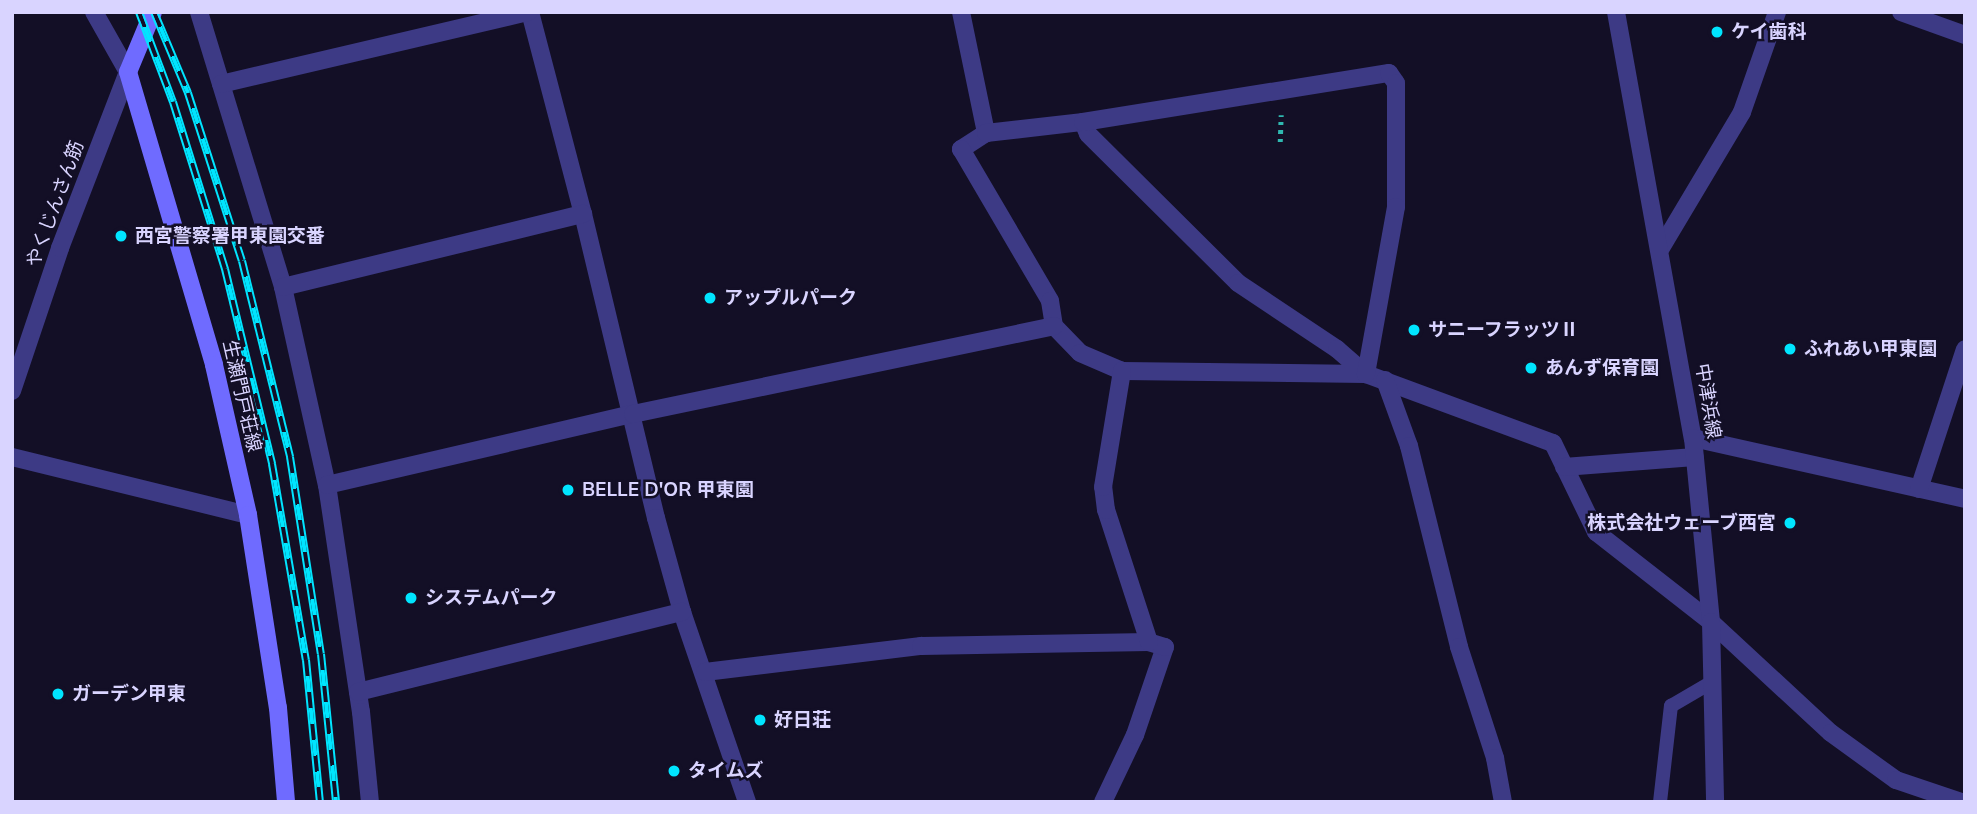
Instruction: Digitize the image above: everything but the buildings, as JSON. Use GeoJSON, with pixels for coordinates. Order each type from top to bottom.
{"type":"FeatureCollection","features":[{"type":"Feature","properties":{"kind":"main road"},"geometry":{"type":"LineString","coordinates":[[128,72],[153,12]]}},
{"type":"Feature","properties":{"kind":"main road","name":"生瀬門戸荘線"},"geometry":{"type":"LineString","coordinates":[[128,72],[214,365],[248,515],[278,708],[286,802]]}},
{"type":"Feature","properties":{"kind":"street"},"geometry":{"type":"LineString","coordinates":[[94,12],[128,72]]}},
{"type":"Feature","properties":{"kind":"street"},"geometry":{"type":"LineString","coordinates":[[199,12],[283,288],[327,485],[358,692],[370,802]]}},
{"type":"Feature","properties":{"kind":"street"},"geometry":{"type":"LineString","coordinates":[[221,84],[529,12],[583,214],[656,518],[682,612],[705,672],[747,802]]}},
{"type":"Feature","properties":{"kind":"street"},"geometry":{"type":"LineString","coordinates":[[961,12],[986,133]]}},
{"type":"Feature","properties":{"kind":"street","name":"中津浜線"},"geometry":{"type":"LineString","coordinates":[[1616,12],[1661,248],[1693,438],[1711,622],[1715,802]]}},
{"type":"Feature","properties":{"kind":"street"},"geometry":{"type":"LineString","coordinates":[[1661,248],[1742,112],[1777,12]]}},
{"type":"Feature","properties":{"kind":"street"},"geometry":{"type":"LineString","coordinates":[[1901,12],[1965,35]]}},
{"type":"Feature","properties":{"kind":"street","name":"やくじんさん筋"},"geometry":{"type":"LineString","coordinates":[[12,391],[60,248],[128,72]]}},
{"type":"Feature","properties":{"kind":"street"},"geometry":{"type":"LineString","coordinates":[[1366,374],[1396,207],[1396,83],[1389,73],[1083,121],[986,133],[961,149],[1050,301],[1054,326],[1080,354],[1122,371],[1366,374],[1553,443],[1596,532],[1711,622],[1831,733],[1896,780],[1957,801]]}},
{"type":"Feature","properties":{"kind":"street"},"geometry":{"type":"LineString","coordinates":[[1083,121],[1087,134],[1238,283],[1338,349],[1366,374]]}},
{"type":"Feature","properties":{"kind":"street"},"geometry":{"type":"LineString","coordinates":[[283,288],[583,214]]}},
{"type":"Feature","properties":{"kind":"street"},"geometry":{"type":"LineString","coordinates":[[327,485],[633,414],[1054,326]]}},
{"type":"Feature","properties":{"kind":"street"},"geometry":{"type":"LineString","coordinates":[[1919,489],[1965,349]]}},
{"type":"Feature","properties":{"kind":"street"},"geometry":{"type":"LineString","coordinates":[[1122,371],[1103,487],[1106,510],[1149,642]]}},
{"type":"Feature","properties":{"kind":"street"},"geometry":{"type":"LineString","coordinates":[[1385,380],[1409,446],[1459,647],[1495,758],[1503,802]]}},
{"type":"Feature","properties":{"kind":"street"},"geometry":{"type":"LineString","coordinates":[[1693,438],[1965,499]]}},
{"type":"Feature","properties":{"kind":"street"},"geometry":{"type":"LineString","coordinates":[[12,457],[248,515]]}},
{"type":"Feature","properties":{"kind":"street"},"geometry":{"type":"LineString","coordinates":[[1564,467],[1695,457]]}},
{"type":"Feature","properties":{"kind":"street"},"geometry":{"type":"LineString","coordinates":[[358,692],[682,612]]}},
{"type":"Feature","properties":{"kind":"street"},"geometry":{"type":"LineString","coordinates":[[705,672],[920,646],[1149,642],[1165,647],[1135,735],[1103,802]]}},
{"type":"Feature","properties":{"kind":"lane"},"geometry":{"type":"LineString","coordinates":[[1660,802],[1671,706],[1712,682]]}},
{"type":"Feature","properties":{"kind":"railway"},"geometry":{"type":"LineString","coordinates":[[139,12],[173,102],[225,269],[272,464],[306,660],[320,802]]}},
{"type":"Feature","properties":{"kind":"railway"},"geometry":{"type":"LineString","coordinates":[[154,12],[188,93],[242,261],[290,457],[321,654],[336,802]]}},
{"type":"Feature","properties":{"kind":"place","name":"ケイ歯科"},"geometry":{"type":"Point","coordinates":[1717,32]}},
{"type":"Feature","properties":{"kind":"place","name":"西宮警察署甲東園交番"},"geometry":{"type":"Point","coordinates":[121,236]}},
{"type":"Feature","properties":{"kind":"place","name":"アップルパーク"},"geometry":{"type":"Point","coordinates":[710,298]}},
{"type":"Feature","properties":{"kind":"place","name":"サニーフラッツⅡ"},"geometry":{"type":"Point","coordinates":[1414,330]}},
{"type":"Feature","properties":{"kind":"place","name":"ふれあい甲東園"},"geometry":{"type":"Point","coordinates":[1790,349]}},
{"type":"Feature","properties":{"kind":"place","name":"あんず保育園"},"geometry":{"type":"Point","coordinates":[1531,368]}},
{"type":"Feature","properties":{"kind":"place","name":"BELLE D'OR 甲東園"},"geometry":{"type":"Point","coordinates":[568,490]}},
{"type":"Feature","properties":{"kind":"place","name":"株式会社ウェーブ西宮"},"geometry":{"type":"Point","coordinates":[1790,523]}},
{"type":"Feature","properties":{"kind":"place","name":"システムパーク"},"geometry":{"type":"Point","coordinates":[411,598]}},
{"type":"Feature","properties":{"kind":"place","name":"ガーデン甲東"},"geometry":{"type":"Point","coordinates":[58,694]}},
{"type":"Feature","properties":{"kind":"place","name":"好日荘"},"geometry":{"type":"Point","coordinates":[760,720]}},
{"type":"Feature","properties":{"kind":"place","name":"タイムズ"},"geometry":{"type":"Point","coordinates":[674,771]}}]}
